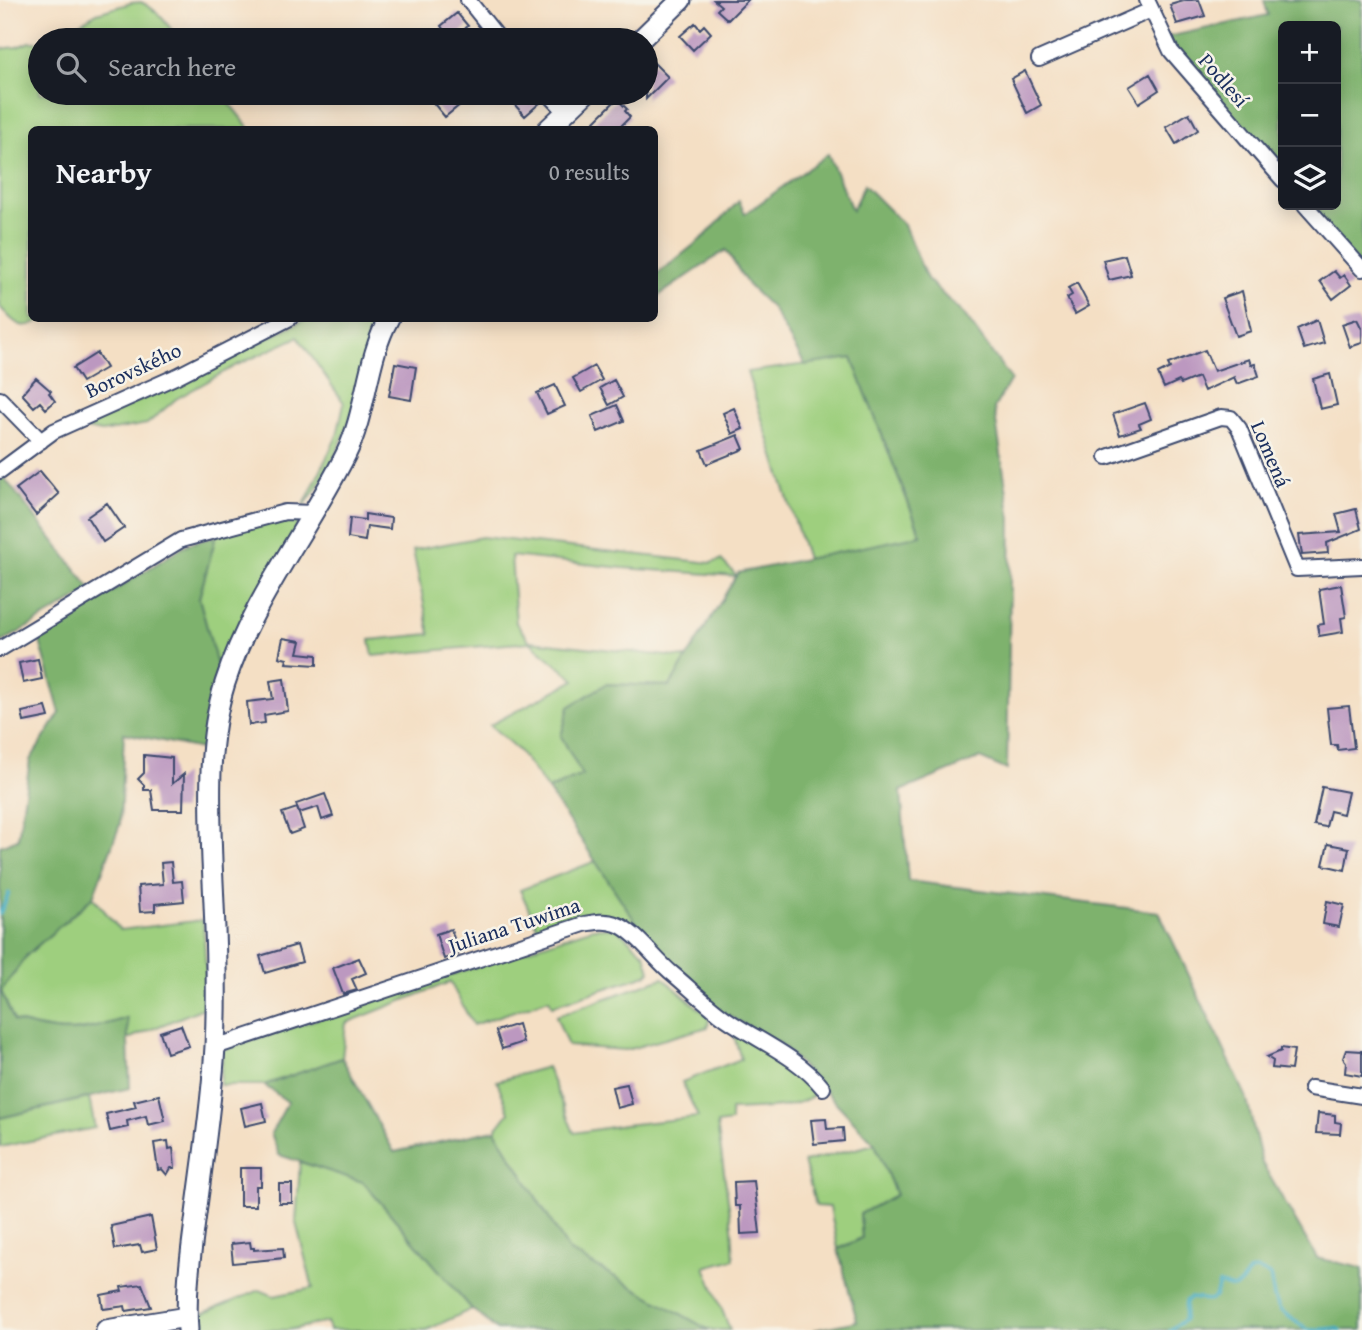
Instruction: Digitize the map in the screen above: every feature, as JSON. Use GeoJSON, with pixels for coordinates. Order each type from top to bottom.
{"type":"FeatureCollection","features":[{"type":"Feature","properties":{"kind":"street"},"geometry":{"type":"LineString","coordinates":[[468,0],[490,28]]}},
{"type":"Feature","properties":{"kind":"street"},"geometry":{"type":"LineString","coordinates":[[652,28],[681,0]]}},
{"type":"Feature","properties":{"kind":"street"},"geometry":{"type":"LineString","coordinates":[[1039,59],[1149,5]]}},
{"type":"Feature","properties":{"kind":"street","name":"Podlesí"},"geometry":{"type":"LineString","coordinates":[[1149,5],[1171,51],[1278,174]]}},
{"type":"Feature","properties":{"kind":"street"},"geometry":{"type":"LineString","coordinates":[[559,105],[566,112]]}},
{"type":"Feature","properties":{"kind":"street"},"geometry":{"type":"LineString","coordinates":[[551,126],[573,105]]}},
{"type":"Feature","properties":{"kind":"street"},"geometry":{"type":"LineString","coordinates":[[1310,210],[1362,269]]}},
{"type":"Feature","properties":{"kind":"street","name":"Borovského"},"geometry":{"type":"LineString","coordinates":[[0,471],[54,431],[177,376],[282,322]]}},
{"type":"Feature","properties":{"kind":"street"},"geometry":{"type":"LineString","coordinates":[[106,1330],[187,1323],[189,1266],[215,1047],[215,922],[210,802],[218,710],[226,681],[254,616],[347,451],[359,421],[381,333],[387,322]]}},
{"type":"Feature","properties":{"kind":"street"},"geometry":{"type":"LineString","coordinates":[[0,399],[41,441]]}},
{"type":"Feature","properties":{"kind":"street","name":"Lomená"},"geometry":{"type":"LineString","coordinates":[[1107,457],[1221,416],[1231,418],[1239,428],[1297,569],[1362,566]]}},
{"type":"Feature","properties":{"kind":"street"},"geometry":{"type":"LineString","coordinates":[[0,649],[181,540],[285,512],[314,513]]}},
{"type":"Feature","properties":{"kind":"street","name":"Juliana Tuwima"},"geometry":{"type":"LineString","coordinates":[[215,1047],[584,924],[601,922],[617,924],[631,933],[661,965],[728,1021],[784,1054],[813,1075],[823,1088]]}},
{"type":"Feature","properties":{"kind":"street"},"geometry":{"type":"LineString","coordinates":[[1311,1088],[1362,1096]]}},
{"type":"Feature","properties":{"kind":"green space"},"geometry":{"type":"Polygon","coordinates":[[[1264,0],[1362,0],[1362,269],[1309,210],[1341,210],[1341,21],[1278,21],[1278,174],[1162,38],[1268,15],[1264,0]]]}},
{"type":"Feature","properties":{"kind":"green space"},"geometry":{"type":"Polygon","coordinates":[[[141,2],[147,5],[170,28],[71,28],[97,13],[141,2]]]}},
{"type":"Feature","properties":{"kind":"green space"},"geometry":{"type":"Polygon","coordinates":[[[28,43],[28,105],[231,105],[248,126],[28,126],[28,322],[38,322],[24,326],[15,322],[0,307],[0,49],[28,43]]]}},
{"type":"Feature","properties":{"kind":"green space"},"geometry":{"type":"Polygon","coordinates":[[[828,154],[852,210],[864,185],[904,225],[927,279],[966,317],[1011,379],[994,408],[1011,519],[1007,770],[980,758],[901,791],[908,881],[1159,912],[1246,1096],[1262,1163],[1317,1258],[1362,1268],[1362,1330],[814,1330],[857,1321],[838,1249],[862,1238],[860,1214],[896,1195],[875,1144],[781,1044],[721,1012],[663,963],[548,790],[582,775],[561,736],[569,707],[606,684],[670,686],[738,573],[921,535],[852,358],[805,365],[772,308],[748,285],[726,250],[658,296],[658,274],[705,236],[739,201],[745,214],[828,154]]]}},
{"type":"Feature","properties":{"kind":"green space"},"geometry":{"type":"Polygon","coordinates":[[[300,322],[379,322],[342,441],[318,486],[303,507],[337,436],[344,403],[298,337],[235,366],[176,399],[147,424],[102,432],[75,427],[155,393],[300,322]]]}},
{"type":"Feature","properties":{"kind":"green space"},"geometry":{"type":"Polygon","coordinates":[[[852,358],[921,536],[807,559],[747,372],[852,358]]]}},
{"type":"Feature","properties":{"kind":"green space"},"geometry":{"type":"Polygon","coordinates":[[[2,475],[92,590],[0,643],[0,477],[2,475]]]}},
{"type":"Feature","properties":{"kind":"green space"},"geometry":{"type":"Polygon","coordinates":[[[287,517],[299,522],[220,676],[199,598],[216,536],[287,517]]]}},
{"type":"Feature","properties":{"kind":"green space"},"geometry":{"type":"Polygon","coordinates":[[[216,536],[199,598],[220,676],[206,750],[124,733],[120,824],[93,897],[27,955],[1,991],[14,1021],[46,1029],[71,1031],[127,1018],[130,1088],[0,1118],[0,846],[18,839],[30,760],[60,713],[39,638],[188,544],[216,536]]]}},
{"type":"Feature","properties":{"kind":"green space"},"geometry":{"type":"Polygon","coordinates":[[[482,537],[711,563],[721,560],[737,576],[511,556],[516,623],[530,641],[687,658],[670,686],[606,684],[561,736],[582,775],[548,790],[519,751],[490,725],[575,680],[530,642],[373,656],[370,640],[430,634],[413,550],[482,537]]]}},
{"type":"Feature","properties":{"kind":"green space"},"geometry":{"type":"Polygon","coordinates":[[[596,861],[652,945],[591,917],[539,931],[520,890],[596,861]]]}},
{"type":"Feature","properties":{"kind":"green space"},"geometry":{"type":"Polygon","coordinates":[[[93,897],[120,930],[203,920],[208,1006],[128,1039],[127,1018],[71,1031],[46,1029],[14,1021],[1,991],[27,955],[93,897]]]}},
{"type":"Feature","properties":{"kind":"green space"},"geometry":{"type":"Polygon","coordinates":[[[593,928],[616,928],[645,954],[650,971],[646,975],[552,1006],[549,999],[473,1025],[450,982],[346,1023],[342,1058],[264,1085],[220,1085],[223,1050],[593,928]]]}},
{"type":"Feature","properties":{"kind":"green space"},"geometry":{"type":"Polygon","coordinates":[[[663,978],[709,1017],[708,1027],[626,1050],[568,1046],[556,1016],[663,978]]]}},
{"type":"Feature","properties":{"kind":"green space"},"geometry":{"type":"Polygon","coordinates":[[[733,1033],[785,1059],[815,1080],[817,1093],[787,1106],[731,1110],[731,1122],[717,1124],[734,1259],[705,1267],[730,1330],[709,1330],[569,1251],[495,1130],[509,1112],[497,1081],[547,1067],[574,1133],[698,1117],[682,1082],[741,1059],[733,1033]]]}},
{"type":"Feature","properties":{"kind":"green space"},"geometry":{"type":"Polygon","coordinates":[[[342,1058],[394,1152],[495,1130],[569,1251],[709,1330],[497,1330],[472,1309],[363,1182],[279,1155],[271,1133],[288,1102],[264,1085],[342,1058]]]}},
{"type":"Feature","properties":{"kind":"green space"},"geometry":{"type":"Polygon","coordinates":[[[89,1098],[95,1128],[0,1147],[0,1118],[89,1098]]]}},
{"type":"Feature","properties":{"kind":"green space"},"geometry":{"type":"Polygon","coordinates":[[[875,1144],[896,1195],[860,1214],[862,1238],[838,1249],[830,1207],[816,1206],[804,1162],[875,1144]]]}},
{"type":"Feature","properties":{"kind":"green space"},"geometry":{"type":"Polygon","coordinates":[[[300,1162],[363,1182],[472,1309],[427,1330],[330,1330],[327,1322],[288,1330],[196,1330],[194,1317],[260,1290],[274,1296],[313,1288],[296,1223],[300,1162]]]}},
{"type":"Feature","properties":{"kind":"building"},"geometry":{"type":"Polygon","coordinates":[[[714,0],[748,0],[728,20],[717,10],[721,6],[714,0]]]}},
{"type":"Feature","properties":{"kind":"building"},"geometry":{"type":"Polygon","coordinates":[[[1199,0],[1205,16],[1177,24],[1170,5],[1199,0]]]}},
{"type":"Feature","properties":{"kind":"building"},"geometry":{"type":"Polygon","coordinates":[[[457,13],[468,26],[443,28],[441,26],[457,13]]]}},
{"type":"Feature","properties":{"kind":"building"},"geometry":{"type":"Polygon","coordinates":[[[695,23],[700,29],[704,25],[711,33],[693,50],[680,36],[695,23]]]}},
{"type":"Feature","properties":{"kind":"building"},"geometry":{"type":"Polygon","coordinates":[[[658,67],[668,77],[658,87],[658,67]]]}},
{"type":"Feature","properties":{"kind":"building"},"geometry":{"type":"Polygon","coordinates":[[[1025,71],[1041,105],[1027,113],[1011,79],[1025,71]]]}},
{"type":"Feature","properties":{"kind":"building"},"geometry":{"type":"Polygon","coordinates":[[[1150,74],[1159,90],[1139,103],[1129,87],[1150,74]]]}},
{"type":"Feature","properties":{"kind":"building"},"geometry":{"type":"Polygon","coordinates":[[[435,105],[460,105],[445,117],[435,105]]]}},
{"type":"Feature","properties":{"kind":"building"},"geometry":{"type":"Polygon","coordinates":[[[515,105],[538,105],[525,116],[515,105]]]}},
{"type":"Feature","properties":{"kind":"building"},"geometry":{"type":"Polygon","coordinates":[[[611,105],[623,105],[630,117],[621,126],[590,126],[611,105]]]}},
{"type":"Feature","properties":{"kind":"building"},"geometry":{"type":"Polygon","coordinates":[[[1189,113],[1198,130],[1176,144],[1166,127],[1189,113]]]}},
{"type":"Feature","properties":{"kind":"building"},"geometry":{"type":"Polygon","coordinates":[[[1125,255],[1131,275],[1109,280],[1103,260],[1125,255]]]}},
{"type":"Feature","properties":{"kind":"building"},"geometry":{"type":"Polygon","coordinates":[[[1334,271],[1340,278],[1344,275],[1351,285],[1333,299],[1320,281],[1334,271]]]}},
{"type":"Feature","properties":{"kind":"building"},"geometry":{"type":"Polygon","coordinates":[[[1077,283],[1089,306],[1075,314],[1067,298],[1072,295],[1068,288],[1077,283]]]}},
{"type":"Feature","properties":{"kind":"building"},"geometry":{"type":"Polygon","coordinates":[[[1242,291],[1251,331],[1236,336],[1222,298],[1242,291]]]}},
{"type":"Feature","properties":{"kind":"building"},"geometry":{"type":"Polygon","coordinates":[[[1357,319],[1362,329],[1362,343],[1350,347],[1342,324],[1357,319]]]}},
{"type":"Feature","properties":{"kind":"building"},"geometry":{"type":"Polygon","coordinates":[[[1317,320],[1324,343],[1304,349],[1297,329],[1317,320]]]}},
{"type":"Feature","properties":{"kind":"building"},"geometry":{"type":"Polygon","coordinates":[[[1205,350],[1214,371],[1249,359],[1251,365],[1255,364],[1259,376],[1237,384],[1234,377],[1204,391],[1198,377],[1164,388],[1158,374],[1170,368],[1168,364],[1205,350]]]}},
{"type":"Feature","properties":{"kind":"building"},"geometry":{"type":"Polygon","coordinates":[[[97,353],[106,368],[82,382],[73,368],[97,353]]]}},
{"type":"Feature","properties":{"kind":"building"},"geometry":{"type":"Polygon","coordinates":[[[395,363],[416,367],[411,400],[389,396],[395,363]]]}},
{"type":"Feature","properties":{"kind":"building"},"geometry":{"type":"Polygon","coordinates":[[[594,366],[602,380],[581,392],[573,378],[594,366]]]}},
{"type":"Feature","properties":{"kind":"building"},"geometry":{"type":"Polygon","coordinates":[[[1330,374],[1337,405],[1320,409],[1313,379],[1330,374]]]}},
{"type":"Feature","properties":{"kind":"building"},"geometry":{"type":"Polygon","coordinates":[[[36,378],[51,391],[49,393],[55,401],[46,409],[40,402],[34,407],[22,394],[36,378]]]}},
{"type":"Feature","properties":{"kind":"building"},"geometry":{"type":"Polygon","coordinates":[[[614,380],[623,397],[609,405],[600,388],[614,380]]]}},
{"type":"Feature","properties":{"kind":"building"},"geometry":{"type":"Polygon","coordinates":[[[555,385],[565,406],[547,414],[537,393],[555,385]]]}},
{"type":"Feature","properties":{"kind":"building"},"geometry":{"type":"Polygon","coordinates":[[[1145,403],[1151,419],[1139,424],[1141,428],[1120,435],[1113,414],[1145,403]]]}},
{"type":"Feature","properties":{"kind":"building"},"geometry":{"type":"Polygon","coordinates":[[[617,405],[624,421],[598,432],[592,416],[617,405]]]}},
{"type":"Feature","properties":{"kind":"building"},"geometry":{"type":"Polygon","coordinates":[[[734,408],[743,429],[732,434],[723,413],[734,408]]]}},
{"type":"Feature","properties":{"kind":"building"},"geometry":{"type":"Polygon","coordinates":[[[738,435],[744,449],[707,464],[701,450],[738,435]]]}},
{"type":"Feature","properties":{"kind":"building"},"geometry":{"type":"Polygon","coordinates":[[[40,471],[59,494],[36,515],[16,489],[40,471]]]}},
{"type":"Feature","properties":{"kind":"building"},"geometry":{"type":"Polygon","coordinates":[[[107,503],[124,528],[103,542],[87,517],[107,503]]]}},
{"type":"Feature","properties":{"kind":"building"},"geometry":{"type":"Polygon","coordinates":[[[1356,509],[1361,529],[1327,543],[1328,553],[1302,555],[1299,535],[1341,532],[1336,514],[1356,509]]]}},
{"type":"Feature","properties":{"kind":"building"},"geometry":{"type":"Polygon","coordinates":[[[365,514],[391,518],[390,529],[367,526],[365,541],[348,538],[350,518],[365,520],[365,514]]]}},
{"type":"Feature","properties":{"kind":"building"},"geometry":{"type":"Polygon","coordinates":[[[1341,585],[1346,617],[1341,618],[1343,632],[1319,636],[1317,625],[1324,624],[1319,589],[1341,585]]]}},
{"type":"Feature","properties":{"kind":"building"},"geometry":{"type":"Polygon","coordinates":[[[283,638],[301,641],[298,653],[317,655],[317,665],[286,663],[287,659],[279,657],[283,638]]]}},
{"type":"Feature","properties":{"kind":"building"},"geometry":{"type":"Polygon","coordinates":[[[38,659],[42,679],[23,683],[19,663],[38,659]]]}},
{"type":"Feature","properties":{"kind":"building"},"geometry":{"type":"Polygon","coordinates":[[[284,679],[288,711],[264,715],[265,723],[249,725],[247,702],[273,699],[270,681],[284,679]]]}},
{"type":"Feature","properties":{"kind":"building"},"geometry":{"type":"Polygon","coordinates":[[[1349,706],[1354,748],[1338,750],[1337,745],[1331,745],[1327,708],[1349,706]]]}},
{"type":"Feature","properties":{"kind":"building"},"geometry":{"type":"Polygon","coordinates":[[[46,707],[49,717],[24,722],[22,712],[46,707]]]}},
{"type":"Feature","properties":{"kind":"building"},"geometry":{"type":"Polygon","coordinates":[[[144,755],[172,758],[172,784],[184,774],[183,810],[154,810],[151,790],[144,790],[144,785],[138,779],[144,773],[144,755]]]}},
{"type":"Feature","properties":{"kind":"building"},"geometry":{"type":"Polygon","coordinates":[[[1322,787],[1348,792],[1343,814],[1330,811],[1326,827],[1314,825],[1322,787]]]}},
{"type":"Feature","properties":{"kind":"building"},"geometry":{"type":"Polygon","coordinates":[[[325,794],[333,816],[322,820],[318,807],[299,813],[296,804],[325,794]]]}},
{"type":"Feature","properties":{"kind":"building"},"geometry":{"type":"Polygon","coordinates":[[[297,808],[304,829],[290,834],[282,813],[297,808]]]}},
{"type":"Feature","properties":{"kind":"building"},"geometry":{"type":"Polygon","coordinates":[[[1328,844],[1349,848],[1345,870],[1323,865],[1328,844]]]}},
{"type":"Feature","properties":{"kind":"building"},"geometry":{"type":"Polygon","coordinates":[[[171,862],[173,882],[182,881],[184,901],[155,904],[155,911],[140,912],[138,886],[163,884],[161,863],[171,862]]]}},
{"type":"Feature","properties":{"kind":"building"},"geometry":{"type":"Polygon","coordinates":[[[1327,901],[1344,905],[1339,927],[1323,924],[1327,901]]]}},
{"type":"Feature","properties":{"kind":"building"},"geometry":{"type":"Polygon","coordinates":[[[451,929],[459,954],[444,959],[436,934],[451,929]]]}},
{"type":"Feature","properties":{"kind":"building"},"geometry":{"type":"Polygon","coordinates":[[[297,945],[302,962],[265,973],[260,956],[297,945]]]}},
{"type":"Feature","properties":{"kind":"building"},"geometry":{"type":"Polygon","coordinates":[[[359,958],[366,973],[352,979],[357,990],[343,994],[333,968],[359,958]]]}},
{"type":"Feature","properties":{"kind":"building"},"geometry":{"type":"Polygon","coordinates":[[[518,1024],[523,1042],[502,1049],[496,1031],[518,1024]]]}},
{"type":"Feature","properties":{"kind":"building"},"geometry":{"type":"Polygon","coordinates":[[[181,1025],[189,1046],[167,1053],[160,1032],[181,1025]]]}},
{"type":"Feature","properties":{"kind":"building"},"geometry":{"type":"Polygon","coordinates":[[[1281,1048],[1294,1050],[1291,1070],[1272,1068],[1273,1061],[1267,1057],[1281,1051],[1281,1048]]]}},
{"type":"Feature","properties":{"kind":"building"},"geometry":{"type":"Polygon","coordinates":[[[1346,1050],[1362,1051],[1362,1076],[1345,1073],[1346,1062],[1343,1058],[1346,1050]]]}},
{"type":"Feature","properties":{"kind":"building"},"geometry":{"type":"Polygon","coordinates":[[[627,1084],[632,1104],[617,1108],[612,1087],[627,1084]]]}},
{"type":"Feature","properties":{"kind":"building"},"geometry":{"type":"Polygon","coordinates":[[[159,1095],[165,1121],[148,1125],[146,1116],[127,1121],[128,1127],[110,1131],[106,1114],[136,1107],[134,1101],[159,1095]]]}},
{"type":"Feature","properties":{"kind":"building"},"geometry":{"type":"Polygon","coordinates":[[[262,1103],[266,1121],[245,1126],[241,1108],[262,1103]]]}},
{"type":"Feature","properties":{"kind":"building"},"geometry":{"type":"Polygon","coordinates":[[[1318,1113],[1335,1115],[1335,1122],[1341,1123],[1340,1134],[1316,1133],[1318,1113]]]}},
{"type":"Feature","properties":{"kind":"building"},"geometry":{"type":"Polygon","coordinates":[[[826,1119],[827,1129],[843,1128],[844,1141],[814,1144],[811,1120],[826,1119]]]}},
{"type":"Feature","properties":{"kind":"building"},"geometry":{"type":"Polygon","coordinates":[[[168,1141],[169,1149],[173,1148],[175,1168],[171,1168],[167,1175],[162,1169],[158,1170],[154,1143],[168,1141]]]}},
{"type":"Feature","properties":{"kind":"building"},"geometry":{"type":"Polygon","coordinates":[[[240,1168],[261,1168],[261,1186],[256,1186],[256,1206],[240,1206],[240,1168]]]}},
{"type":"Feature","properties":{"kind":"building"},"geometry":{"type":"Polygon","coordinates":[[[754,1181],[760,1233],[741,1234],[740,1206],[735,1206],[734,1182],[754,1181]]]}},
{"type":"Feature","properties":{"kind":"building"},"geometry":{"type":"Polygon","coordinates":[[[279,1184],[292,1184],[292,1203],[279,1203],[279,1184]]]}},
{"type":"Feature","properties":{"kind":"building"},"geometry":{"type":"Polygon","coordinates":[[[151,1217],[157,1249],[142,1252],[140,1245],[115,1249],[111,1226],[151,1217]]]}},
{"type":"Feature","properties":{"kind":"building"},"geometry":{"type":"Polygon","coordinates":[[[250,1242],[254,1250],[283,1248],[284,1258],[233,1263],[231,1244],[250,1242]]]}},
{"type":"Feature","properties":{"kind":"building"},"geometry":{"type":"Polygon","coordinates":[[[142,1284],[151,1307],[126,1311],[125,1306],[103,1309],[101,1295],[122,1291],[121,1287],[142,1284]]]}},
{"type":"Feature","properties":{"kind":"waterway"},"geometry":{"type":"LineString","coordinates":[[0,914],[9,893]]}},
{"type":"Feature","properties":{"kind":"waterway"},"geometry":{"type":"LineString","coordinates":[[1170,1330],[1184,1320],[1186,1301],[1190,1298],[1209,1300],[1215,1297],[1219,1284],[1236,1287],[1248,1273],[1255,1270],[1270,1275],[1274,1297],[1280,1310],[1311,1330]]}},
{"type":"Feature","properties":{"kind":"waterway"},"geometry":{"type":"LineString","coordinates":[[1314,1330],[1340,1330]]}}]}
